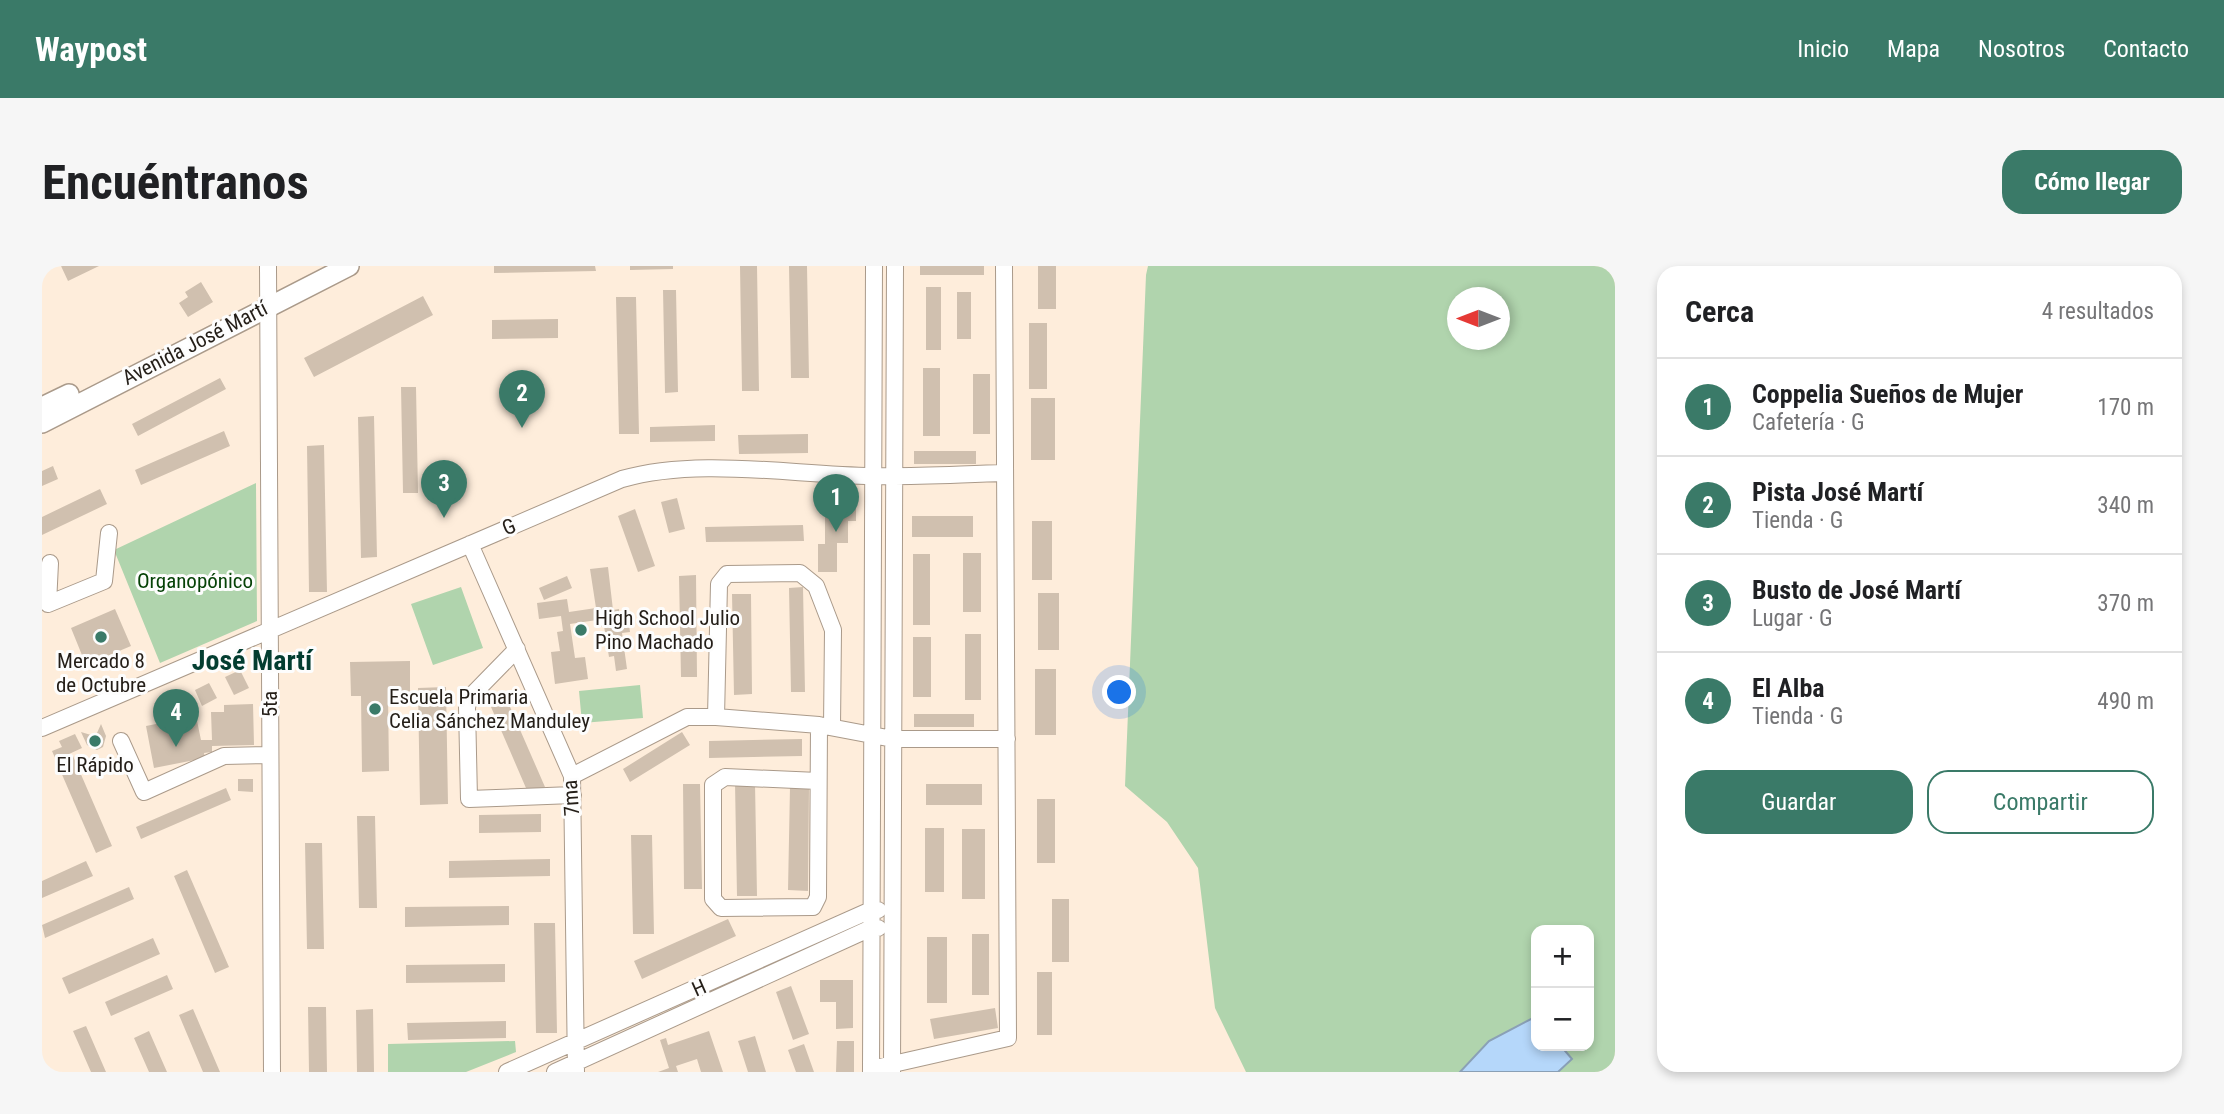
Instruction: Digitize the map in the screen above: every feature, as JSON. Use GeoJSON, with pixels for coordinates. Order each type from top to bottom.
{"type":"FeatureCollection","features":[{"type":"Feature","properties":{"kind":"main road","name":"Avenida José Martí"},"geometry":{"type":"LineString","coordinates":[[42,423],[328,266]]}},
{"type":"Feature","properties":{"kind":"main road","name":"Avenida José Martí"},"geometry":{"type":"LineString","coordinates":[[42,407],[268,300],[349,266]]}},
{"type":"Feature","properties":{"kind":"street"},"geometry":{"type":"LineString","coordinates":[[268,266],[268,300]]}},
{"type":"Feature","properties":{"kind":"street"},"geometry":{"type":"LineString","coordinates":[[874,266],[871,1070],[892,1068],[1008,1038],[1004,266]]}},
{"type":"Feature","properties":{"kind":"street"},"geometry":{"type":"LineString","coordinates":[[892,1068],[895,266]]}},
{"type":"Feature","properties":{"kind":"street","name":"5ta"},"geometry":{"type":"LineString","coordinates":[[268,300],[272,1072]]}},
{"type":"Feature","properties":{"kind":"street","name":"G"},"geometry":{"type":"LineString","coordinates":[[42,728],[622,478],[650,470],[682,467],[872,476],[1005,473]]}},
{"type":"Feature","properties":{"kind":"street"},"geometry":{"type":"LineString","coordinates":[[45,612],[104,581],[109,533]]}},
{"type":"Feature","properties":{"kind":"street","name":"7ma"},"geometry":{"type":"LineString","coordinates":[[470,544],[572,776],[576,1068]]}},
{"type":"Feature","properties":{"kind":"street"},"geometry":{"type":"LineString","coordinates":[[45,612],[50,563]]}},
{"type":"Feature","properties":{"kind":"street"},"geometry":{"type":"LineString","coordinates":[[716,717],[719,584],[727,574],[800,573],[816,586],[832,630],[826,726],[818,781],[818,897],[813,907],[721,908],[713,899],[713,785],[725,777],[818,781]]}},
{"type":"Feature","properties":{"kind":"street"},"geometry":{"type":"LineString","coordinates":[[517,649],[470,697],[467,707],[469,799],[573,795]]}},
{"type":"Feature","properties":{"kind":"street"},"geometry":{"type":"LineString","coordinates":[[572,776],[687,717],[826,726],[893,739],[1007,739]]}},
{"type":"Feature","properties":{"kind":"street"},"geometry":{"type":"LineString","coordinates":[[121,741],[144,792],[225,756],[270,755]]}},
{"type":"Feature","properties":{"kind":"street","name":"H"},"geometry":{"type":"LineString","coordinates":[[507,1072],[871,910],[891,910]]}},
{"type":"Feature","properties":{"kind":"street","name":"H"},"geometry":{"type":"LineString","coordinates":[[555,1072],[576,1068],[871,928],[891,928]]}},
{"type":"Feature","properties":{"kind":"green space"},"geometry":{"type":"Polygon","coordinates":[[[1148,266],[1615,266],[1615,1072],[1246,1072],[1215,1008],[1198,868],[1167,822],[1125,786],[1148,266]]]}},
{"type":"Feature","properties":{"kind":"green space","name":"Organopónico"},"geometry":{"type":"Polygon","coordinates":[[[256,483],[257,621],[160,663],[114,550],[256,483]]]}},
{"type":"Feature","properties":{"kind":"green space"},"geometry":{"type":"Polygon","coordinates":[[[461,587],[483,648],[433,665],[411,604],[461,587]]]}},
{"type":"Feature","properties":{"kind":"green space"},"geometry":{"type":"Polygon","coordinates":[[[640,685],[643,718],[582,723],[579,691],[640,685]]]}},
{"type":"Feature","properties":{"kind":"green space"},"geometry":{"type":"Polygon","coordinates":[[[515,1041],[516,1052],[466,1072],[388,1072],[388,1044],[515,1041]]]}},
{"type":"Feature","properties":{"kind":"water"},"geometry":{"type":"Polygon","coordinates":[[[1531,1019],[1531,1051],[1565,1051],[1572,1059],[1558,1072],[1460,1072],[1489,1041],[1531,1019]]]}},
{"type":"Feature","properties":{"kind":"building"},"geometry":{"type":"Polygon","coordinates":[[[61,266],[99,266],[68,281],[61,266]]]}},
{"type":"Feature","properties":{"kind":"building"},"geometry":{"type":"Polygon","coordinates":[[[494,266],[595,266],[596,271],[494,273],[494,266]]]}},
{"type":"Feature","properties":{"kind":"building"},"geometry":{"type":"Polygon","coordinates":[[[630,266],[673,266],[673,269],[630,270],[630,266]]]}},
{"type":"Feature","properties":{"kind":"building"},"geometry":{"type":"Polygon","coordinates":[[[740,266],[757,266],[759,391],[742,391],[740,266]]]}},
{"type":"Feature","properties":{"kind":"building"},"geometry":{"type":"Polygon","coordinates":[[[789,266],[807,266],[809,378],[791,378],[789,266]]]}},
{"type":"Feature","properties":{"kind":"building"},"geometry":{"type":"Polygon","coordinates":[[[920,266],[984,266],[984,275],[920,275],[920,266]]]}},
{"type":"Feature","properties":{"kind":"building"},"geometry":{"type":"Polygon","coordinates":[[[1038,266],[1056,266],[1056,309],[1038,309],[1038,266]]]}},
{"type":"Feature","properties":{"kind":"building"},"geometry":{"type":"Polygon","coordinates":[[[201,282],[213,302],[188,317],[179,303],[188,297],[185,292],[201,282]]]}},
{"type":"Feature","properties":{"kind":"building"},"geometry":{"type":"Polygon","coordinates":[[[926,287],[941,287],[941,350],[926,350],[926,287]]]}},
{"type":"Feature","properties":{"kind":"building"},"geometry":{"type":"Polygon","coordinates":[[[663,290],[676,290],[678,392],[665,393],[663,290]]]}},
{"type":"Feature","properties":{"kind":"building"},"geometry":{"type":"Polygon","coordinates":[[[957,292],[971,292],[971,339],[957,339],[957,292]]]}},
{"type":"Feature","properties":{"kind":"building"},"geometry":{"type":"Polygon","coordinates":[[[423,296],[433,315],[314,377],[304,358],[423,296]]]}},
{"type":"Feature","properties":{"kind":"building"},"geometry":{"type":"Polygon","coordinates":[[[616,297],[636,297],[639,434],[619,434],[616,297]]]}},
{"type":"Feature","properties":{"kind":"building"},"geometry":{"type":"Polygon","coordinates":[[[558,319],[558,338],[492,339],[492,320],[558,319]]]}},
{"type":"Feature","properties":{"kind":"building"},"geometry":{"type":"Polygon","coordinates":[[[1029,323],[1047,323],[1047,389],[1029,389],[1029,323]]]}},
{"type":"Feature","properties":{"kind":"building"},"geometry":{"type":"Polygon","coordinates":[[[923,368],[940,368],[940,436],[923,436],[923,368]]]}},
{"type":"Feature","properties":{"kind":"building"},"geometry":{"type":"Polygon","coordinates":[[[973,374],[990,374],[990,434],[973,434],[973,374]]]}},
{"type":"Feature","properties":{"kind":"building"},"geometry":{"type":"Polygon","coordinates":[[[220,378],[226,389],[138,436],[132,424],[220,378]]]}},
{"type":"Feature","properties":{"kind":"building"},"geometry":{"type":"Polygon","coordinates":[[[401,387],[416,387],[418,493],[403,493],[401,387]]]}},
{"type":"Feature","properties":{"kind":"building"},"geometry":{"type":"Polygon","coordinates":[[[1031,398],[1055,398],[1055,460],[1031,460],[1031,398]]]}},
{"type":"Feature","properties":{"kind":"building"},"geometry":{"type":"Polygon","coordinates":[[[374,416],[377,557],[361,558],[358,417],[374,416]]]}},
{"type":"Feature","properties":{"kind":"building"},"geometry":{"type":"Polygon","coordinates":[[[715,425],[715,441],[650,442],[650,427],[715,425]]]}},
{"type":"Feature","properties":{"kind":"building"},"geometry":{"type":"Polygon","coordinates":[[[224,431],[230,446],[141,485],[135,470],[224,431]]]}},
{"type":"Feature","properties":{"kind":"building"},"geometry":{"type":"Polygon","coordinates":[[[808,434],[808,453],[739,454],[738,435],[808,434]]]}},
{"type":"Feature","properties":{"kind":"building"},"geometry":{"type":"Polygon","coordinates":[[[324,445],[327,592],[309,592],[307,446],[324,445]]]}},
{"type":"Feature","properties":{"kind":"building"},"geometry":{"type":"Polygon","coordinates":[[[914,451],[976,451],[976,464],[914,464],[914,451]]]}},
{"type":"Feature","properties":{"kind":"building"},"geometry":{"type":"Polygon","coordinates":[[[53,466],[58,479],[42,486],[42,471],[53,466]]]}},
{"type":"Feature","properties":{"kind":"building"},"geometry":{"type":"Polygon","coordinates":[[[100,489],[107,504],[42,535],[42,517],[100,489]]]}},
{"type":"Feature","properties":{"kind":"building"},"geometry":{"type":"Polygon","coordinates":[[[677,498],[685,529],[669,533],[661,502],[677,498]]]}},
{"type":"Feature","properties":{"kind":"building"},"geometry":{"type":"Polygon","coordinates":[[[825,507],[856,507],[856,521],[848,521],[848,543],[837,543],[837,572],[818,572],[818,544],[825,544],[825,507]]]}},
{"type":"Feature","properties":{"kind":"building"},"geometry":{"type":"Polygon","coordinates":[[[635,509],[655,566],[638,572],[618,516],[635,509]]]}},
{"type":"Feature","properties":{"kind":"building"},"geometry":{"type":"Polygon","coordinates":[[[912,516],[973,516],[973,537],[912,537],[912,516]]]}},
{"type":"Feature","properties":{"kind":"building"},"geometry":{"type":"Polygon","coordinates":[[[1032,521],[1052,521],[1052,580],[1032,580],[1032,521]]]}},
{"type":"Feature","properties":{"kind":"building"},"geometry":{"type":"Polygon","coordinates":[[[803,525],[804,541],[706,542],[705,527],[803,525]]]}},
{"type":"Feature","properties":{"kind":"building"},"geometry":{"type":"Polygon","coordinates":[[[963,553],[981,553],[981,612],[963,612],[963,553]]]}},
{"type":"Feature","properties":{"kind":"building"},"geometry":{"type":"Polygon","coordinates":[[[913,554],[930,554],[930,625],[913,625],[913,554]]]}},
{"type":"Feature","properties":{"kind":"building"},"geometry":{"type":"Polygon","coordinates":[[[608,567],[613,610],[619,609],[620,618],[628,617],[630,632],[622,633],[627,669],[616,671],[614,656],[609,657],[604,626],[598,627],[597,620],[570,624],[575,658],[585,657],[588,679],[555,684],[551,652],[560,651],[557,632],[563,631],[561,616],[539,619],[537,603],[567,599],[569,612],[596,608],[590,569],[608,567]]]}},
{"type":"Feature","properties":{"kind":"building"},"geometry":{"type":"Polygon","coordinates":[[[696,575],[697,677],[681,677],[679,576],[696,575]]]}},
{"type":"Feature","properties":{"kind":"building"},"geometry":{"type":"Polygon","coordinates":[[[567,576],[572,588],[544,600],[539,588],[567,576]]]}},
{"type":"Feature","properties":{"kind":"building"},"geometry":{"type":"Polygon","coordinates":[[[803,587],[805,692],[791,692],[789,588],[803,587]]]}},
{"type":"Feature","properties":{"kind":"building"},"geometry":{"type":"Polygon","coordinates":[[[1038,593],[1059,593],[1059,650],[1038,650],[1038,593]]]}},
{"type":"Feature","properties":{"kind":"building"},"geometry":{"type":"Polygon","coordinates":[[[732,594],[751,594],[752,694],[734,695],[732,594]]]}},
{"type":"Feature","properties":{"kind":"building","name":"Mercado 8 de Octubre"},"geometry":{"type":"Polygon","coordinates":[[[115,609],[131,646],[86,665],[71,628],[115,609]]]}},
{"type":"Feature","properties":{"kind":"building"},"geometry":{"type":"Polygon","coordinates":[[[965,634],[981,634],[981,700],[965,700],[965,634]]]}},
{"type":"Feature","properties":{"kind":"building"},"geometry":{"type":"Polygon","coordinates":[[[913,637],[931,637],[931,697],[913,697],[913,637]]]}},
{"type":"Feature","properties":{"kind":"building"},"geometry":{"type":"Polygon","coordinates":[[[410,661],[410,695],[388,695],[389,771],[362,772],[361,696],[351,696],[350,662],[410,661]]]}},
{"type":"Feature","properties":{"kind":"building"},"geometry":{"type":"Polygon","coordinates":[[[1035,669],[1056,669],[1056,735],[1035,735],[1035,669]]]}},
{"type":"Feature","properties":{"kind":"building"},"geometry":{"type":"Polygon","coordinates":[[[240,670],[249,688],[234,695],[225,677],[240,670]]]}},
{"type":"Feature","properties":{"kind":"building"},"geometry":{"type":"Polygon","coordinates":[[[209,683],[217,698],[202,706],[195,690],[209,683]]]}},
{"type":"Feature","properties":{"kind":"building"},"geometry":{"type":"Polygon","coordinates":[[[446,687],[448,804],[420,805],[418,688],[446,687]]]}},
{"type":"Feature","properties":{"kind":"building"},"geometry":{"type":"Polygon","coordinates":[[[504,693],[545,787],[529,795],[488,700],[504,693]]]}},
{"type":"Feature","properties":{"kind":"building"},"geometry":{"type":"Polygon","coordinates":[[[253,704],[254,745],[212,746],[212,752],[204,753],[205,758],[154,768],[146,726],[196,716],[201,740],[212,740],[211,712],[224,712],[224,705],[253,704]]]}},
{"type":"Feature","properties":{"kind":"building"},"geometry":{"type":"Polygon","coordinates":[[[914,714],[974,714],[974,727],[914,727],[914,714]]]}},
{"type":"Feature","properties":{"kind":"building","name":"El Rápido"},"geometry":{"type":"Polygon","coordinates":[[[101,724],[106,736],[103,747],[97,750],[87,745],[81,732],[91,735],[97,733],[101,724]]]}},
{"type":"Feature","properties":{"kind":"building"},"geometry":{"type":"Polygon","coordinates":[[[682,732],[690,745],[630,782],[623,769],[682,732]]]}},
{"type":"Feature","properties":{"kind":"building"},"geometry":{"type":"Polygon","coordinates":[[[75,734],[82,748],[56,760],[52,751],[62,747],[59,741],[75,734]]]}},
{"type":"Feature","properties":{"kind":"building"},"geometry":{"type":"Polygon","coordinates":[[[802,739],[802,756],[709,758],[709,741],[802,739]]]}},
{"type":"Feature","properties":{"kind":"building"},"geometry":{"type":"Polygon","coordinates":[[[73,756],[112,846],[96,853],[57,763],[73,756]]]}},
{"type":"Feature","properties":{"kind":"building"},"geometry":{"type":"Polygon","coordinates":[[[238,779],[253,779],[253,792],[238,791],[238,779]]]}},
{"type":"Feature","properties":{"kind":"building"},"geometry":{"type":"Polygon","coordinates":[[[735,783],[755,783],[757,896],[737,896],[735,783]]]}},
{"type":"Feature","properties":{"kind":"building"},"geometry":{"type":"Polygon","coordinates":[[[683,784],[700,784],[702,889],[684,889],[683,784]]]}},
{"type":"Feature","properties":{"kind":"building"},"geometry":{"type":"Polygon","coordinates":[[[926,784],[982,784],[982,805],[926,805],[926,784]]]}},
{"type":"Feature","properties":{"kind":"building"},"geometry":{"type":"Polygon","coordinates":[[[790,787],[809,787],[808,891],[788,890],[790,787]]]}},
{"type":"Feature","properties":{"kind":"building"},"geometry":{"type":"Polygon","coordinates":[[[226,788],[231,800],[141,839],[136,827],[226,788]]]}},
{"type":"Feature","properties":{"kind":"building"},"geometry":{"type":"Polygon","coordinates":[[[1037,799],[1055,799],[1055,863],[1037,863],[1037,799]]]}},
{"type":"Feature","properties":{"kind":"building"},"geometry":{"type":"Polygon","coordinates":[[[541,814],[541,832],[479,833],[479,815],[541,814]]]}},
{"type":"Feature","properties":{"kind":"building"},"geometry":{"type":"Polygon","coordinates":[[[357,816],[375,816],[377,908],[359,908],[357,816]]]}},
{"type":"Feature","properties":{"kind":"building"},"geometry":{"type":"Polygon","coordinates":[[[925,828],[944,828],[944,892],[925,892],[925,828]]]}},
{"type":"Feature","properties":{"kind":"building"},"geometry":{"type":"Polygon","coordinates":[[[962,829],[985,829],[985,899],[962,899],[962,829]]]}},
{"type":"Feature","properties":{"kind":"building"},"geometry":{"type":"Polygon","coordinates":[[[631,835],[652,835],[654,934],[633,934],[631,835]]]}},
{"type":"Feature","properties":{"kind":"building"},"geometry":{"type":"Polygon","coordinates":[[[305,843],[322,843],[324,949],[307,949],[305,843]]]}},
{"type":"Feature","properties":{"kind":"building"},"geometry":{"type":"Polygon","coordinates":[[[550,859],[550,876],[449,878],[449,861],[550,859]]]}},
{"type":"Feature","properties":{"kind":"building"},"geometry":{"type":"Polygon","coordinates":[[[86,861],[93,876],[42,898],[42,881],[86,861]]]}},
{"type":"Feature","properties":{"kind":"building"},"geometry":{"type":"Polygon","coordinates":[[[187,870],[229,967],[215,973],[174,876],[187,870]]]}},
{"type":"Feature","properties":{"kind":"building"},"geometry":{"type":"Polygon","coordinates":[[[129,887],[134,899],[45,938],[42,925],[129,887]]]}},
{"type":"Feature","properties":{"kind":"building"},"geometry":{"type":"Polygon","coordinates":[[[1052,899],[1069,899],[1069,962],[1052,962],[1052,899]]]}},
{"type":"Feature","properties":{"kind":"building"},"geometry":{"type":"Polygon","coordinates":[[[509,906],[509,925],[405,927],[405,907],[509,906]]]}},
{"type":"Feature","properties":{"kind":"building"},"geometry":{"type":"Polygon","coordinates":[[[728,919],[736,936],[642,979],[634,961],[728,919]]]}},
{"type":"Feature","properties":{"kind":"building"},"geometry":{"type":"Polygon","coordinates":[[[534,923],[555,923],[557,1033],[536,1033],[534,923]]]}},
{"type":"Feature","properties":{"kind":"building"},"geometry":{"type":"Polygon","coordinates":[[[972,934],[989,934],[989,995],[972,995],[972,934]]]}},
{"type":"Feature","properties":{"kind":"building"},"geometry":{"type":"Polygon","coordinates":[[[927,937],[947,937],[947,1003],[927,1003],[927,937]]]}},
{"type":"Feature","properties":{"kind":"building"},"geometry":{"type":"Polygon","coordinates":[[[153,938],[160,954],[69,994],[62,978],[153,938]]]}},
{"type":"Feature","properties":{"kind":"building"},"geometry":{"type":"Polygon","coordinates":[[[505,964],[505,982],[406,983],[406,965],[505,964]]]}},
{"type":"Feature","properties":{"kind":"building"},"geometry":{"type":"Polygon","coordinates":[[[1037,972],[1052,972],[1052,1035],[1037,1035],[1037,972]]]}},
{"type":"Feature","properties":{"kind":"building"},"geometry":{"type":"Polygon","coordinates":[[[167,975],[173,989],[111,1016],[105,1002],[167,975]]]}},
{"type":"Feature","properties":{"kind":"building"},"geometry":{"type":"Polygon","coordinates":[[[820,980],[853,980],[853,1028],[836,1029],[836,1002],[820,1002],[820,980]]]}},
{"type":"Feature","properties":{"kind":"building"},"geometry":{"type":"Polygon","coordinates":[[[791,986],[809,1034],[793,1040],[776,992],[791,986]]]}},
{"type":"Feature","properties":{"kind":"building"},"geometry":{"type":"Polygon","coordinates":[[[308,1007],[326,1007],[327,1072],[309,1072],[308,1007]]]}},
{"type":"Feature","properties":{"kind":"building"},"geometry":{"type":"Polygon","coordinates":[[[995,1008],[998,1028],[934,1039],[930,1019],[995,1008]]]}},
{"type":"Feature","properties":{"kind":"building"},"geometry":{"type":"Polygon","coordinates":[[[193,1009],[220,1072],[203,1072],[179,1015],[193,1009]]]}},
{"type":"Feature","properties":{"kind":"building"},"geometry":{"type":"Polygon","coordinates":[[[373,1009],[374,1072],[357,1072],[356,1010],[373,1009]]]}},
{"type":"Feature","properties":{"kind":"building"},"geometry":{"type":"Polygon","coordinates":[[[506,1021],[506,1038],[408,1040],[407,1023],[506,1021]]]}},
{"type":"Feature","properties":{"kind":"building"},"geometry":{"type":"Polygon","coordinates":[[[86,1026],[106,1072],[91,1072],[73,1031],[86,1026]]]}},
{"type":"Feature","properties":{"kind":"building"},"geometry":{"type":"Polygon","coordinates":[[[149,1031],[167,1072],[149,1072],[134,1038],[149,1031]]]}},
{"type":"Feature","properties":{"kind":"building"},"geometry":{"type":"Polygon","coordinates":[[[709,1031],[723,1072],[701,1072],[697,1059],[676,1066],[678,1072],[658,1072],[669,1068],[660,1040],[666,1038],[668,1045],[709,1031]]]}},
{"type":"Feature","properties":{"kind":"building"},"geometry":{"type":"Polygon","coordinates":[[[755,1036],[766,1072],[748,1072],[738,1041],[755,1036]]]}},
{"type":"Feature","properties":{"kind":"building"},"geometry":{"type":"Polygon","coordinates":[[[837,1041],[854,1041],[854,1072],[836,1072],[837,1041]]]}},
{"type":"Feature","properties":{"kind":"building"},"geometry":{"type":"Polygon","coordinates":[[[804,1044],[814,1072],[796,1072],[788,1050],[804,1044]]]}},
{"type":"Feature","properties":{"kind":"place","name":"Pista José Martí"},"geometry":{"type":"Point","coordinates":[522,428]}},
{"type":"Feature","properties":{"kind":"place","name":"Busto de José Martí"},"geometry":{"type":"Point","coordinates":[444,518]}},
{"type":"Feature","properties":{"kind":"place","name":"Coppelia Sueños de Mujer"},"geometry":{"type":"Point","coordinates":[836,532]}},
{"type":"Feature","properties":{"kind":"place","name":"High School Julio Pino Machado"},"geometry":{"type":"Point","coordinates":[581,630]}},
{"type":"Feature","properties":{"kind":"place","name":"Mercado 8 de Octubre"},"geometry":{"type":"Point","coordinates":[101,637]}},
{"type":"Feature","properties":{"kind":"place","name":"Escuela Primaria Celia Sánchez Manduley"},"geometry":{"type":"Point","coordinates":[375,709]}},
{"type":"Feature","properties":{"kind":"place","name":"El Rápido"},"geometry":{"type":"Point","coordinates":[95,741]}},
{"type":"Feature","properties":{"kind":"place","name":"El Alba"},"geometry":{"type":"Point","coordinates":[176,747]}},
{"type":"Feature","properties":{"kind":"district","name":"José Martí"},"geometry":{"type":"Point","coordinates":[252,660]}}]}
